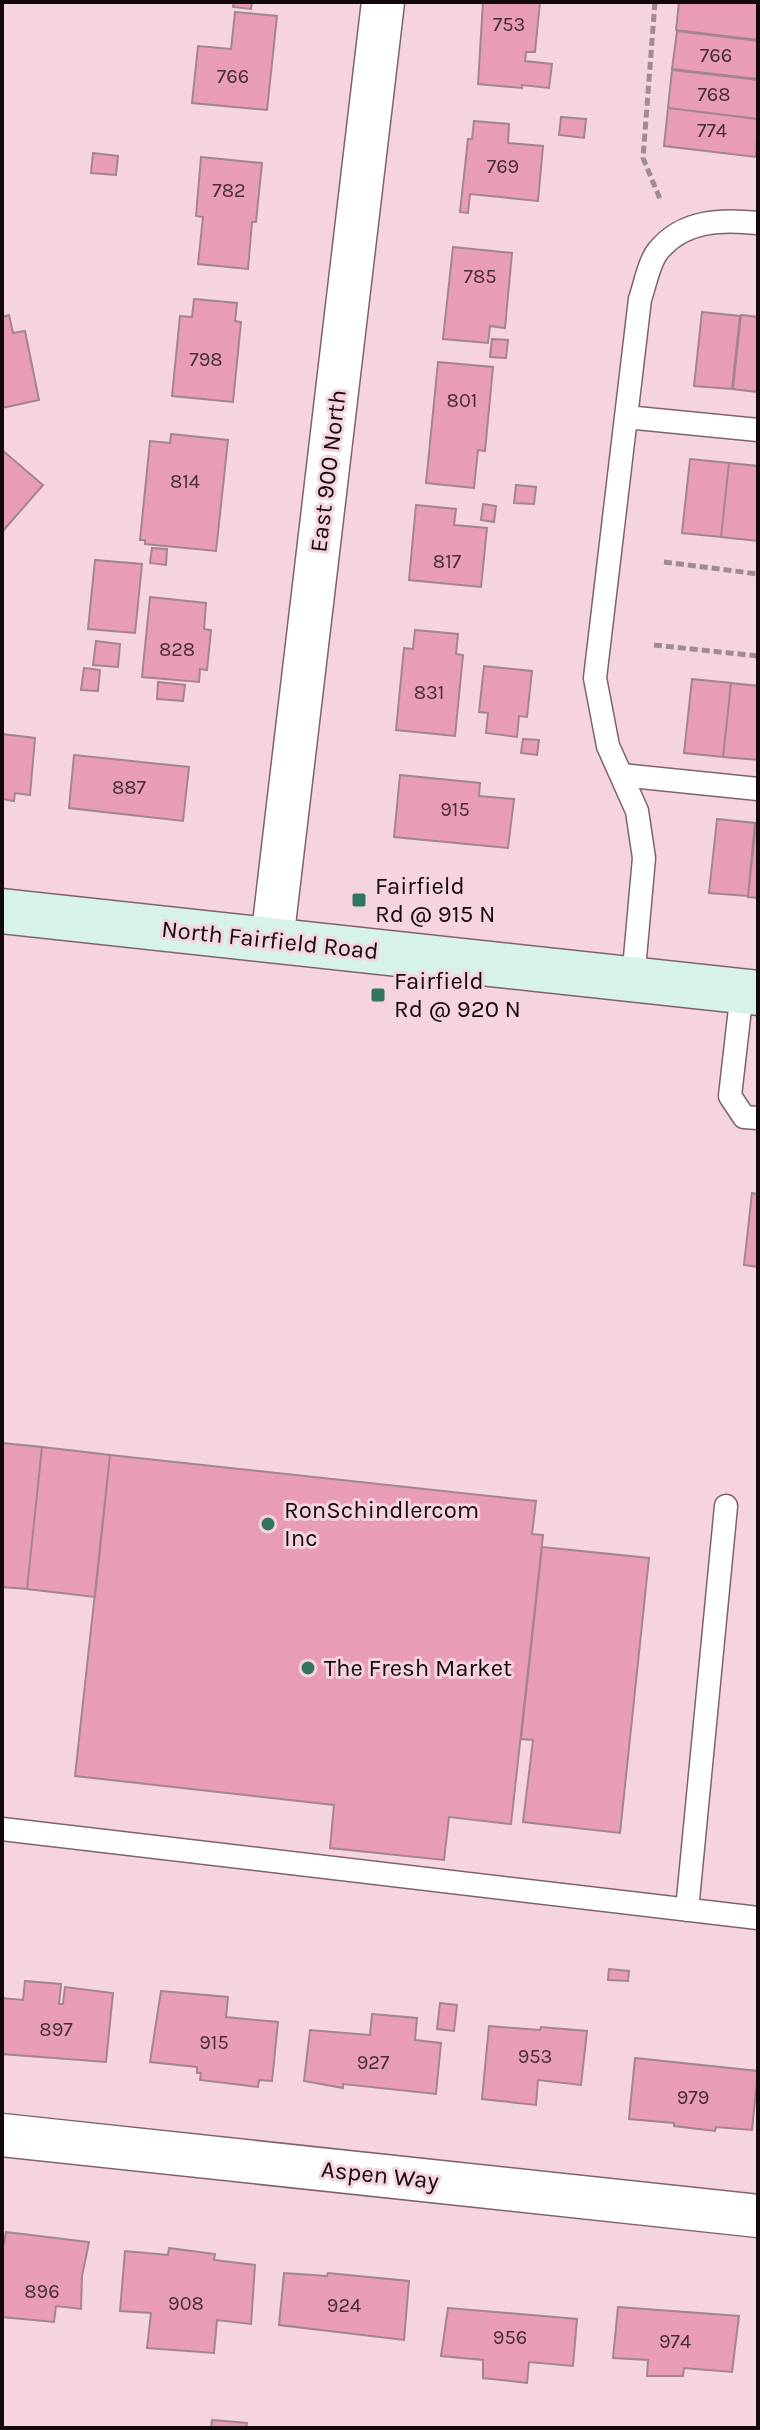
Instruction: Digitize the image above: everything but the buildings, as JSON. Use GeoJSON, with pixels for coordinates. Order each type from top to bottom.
{"type":"FeatureCollection","features":[{"type":"Feature","properties":{"kind":"main road","name":"North Fairfield Road"},"geometry":{"type":"LineString","coordinates":[[2,911],[750,992]]}},
{"type":"Feature","properties":{"kind":"street","name":"East 900 North"},"geometry":{"type":"LineString","coordinates":[[272,941],[383,2]]}},
{"type":"Feature","properties":{"kind":"street","name":"Aspen Way"},"geometry":{"type":"LineString","coordinates":[[2,2135],[758,2216]]}},
{"type":"Feature","properties":{"kind":"lane"},"geometry":{"type":"LineString","coordinates":[[633,980],[644,858],[637,811],[608,746],[595,678],[640,299],[657,252],[683,229],[723,220],[758,223]]}},
{"type":"Feature","properties":{"kind":"lane"},"geometry":{"type":"LineString","coordinates":[[626,417],[758,430]]}},
{"type":"Feature","properties":{"kind":"lane"},"geometry":{"type":"LineString","coordinates":[[621,775],[758,789]]}},
{"type":"Feature","properties":{"kind":"lane"},"geometry":{"type":"LineString","coordinates":[[750,992],[730,1096],[744,1117],[758,1118]]}},
{"type":"Feature","properties":{"kind":"lane"},"geometry":{"type":"LineString","coordinates":[[687,1910],[726,1506]]}},
{"type":"Feature","properties":{"kind":"lane"},"geometry":{"type":"LineString","coordinates":[[2,1829],[758,1918]]}},
{"type":"Feature","properties":{"kind":"path"},"geometry":{"type":"LineString","coordinates":[[655,2],[643,158],[660,199]]}},
{"type":"Feature","properties":{"kind":"path"},"geometry":{"type":"LineString","coordinates":[[664,562],[758,574]]}},
{"type":"Feature","properties":{"kind":"path"},"geometry":{"type":"LineString","coordinates":[[654,645],[758,656]]}},
{"type":"Feature","properties":{"kind":"place","name":"Fairfield Rd @ 915 N"},"geometry":{"type":"Point","coordinates":[359,900]}},
{"type":"Feature","properties":{"kind":"place","name":"Fairfield Rd @ 920 N"},"geometry":{"type":"Point","coordinates":[378,995]}},
{"type":"Feature","properties":{"kind":"place","name":"RonSchindlercom Inc"},"geometry":{"type":"Point","coordinates":[268,1524]}},
{"type":"Feature","properties":{"kind":"place","name":"The Fresh Market"},"geometry":{"type":"Point","coordinates":[308,1668]}}]}
